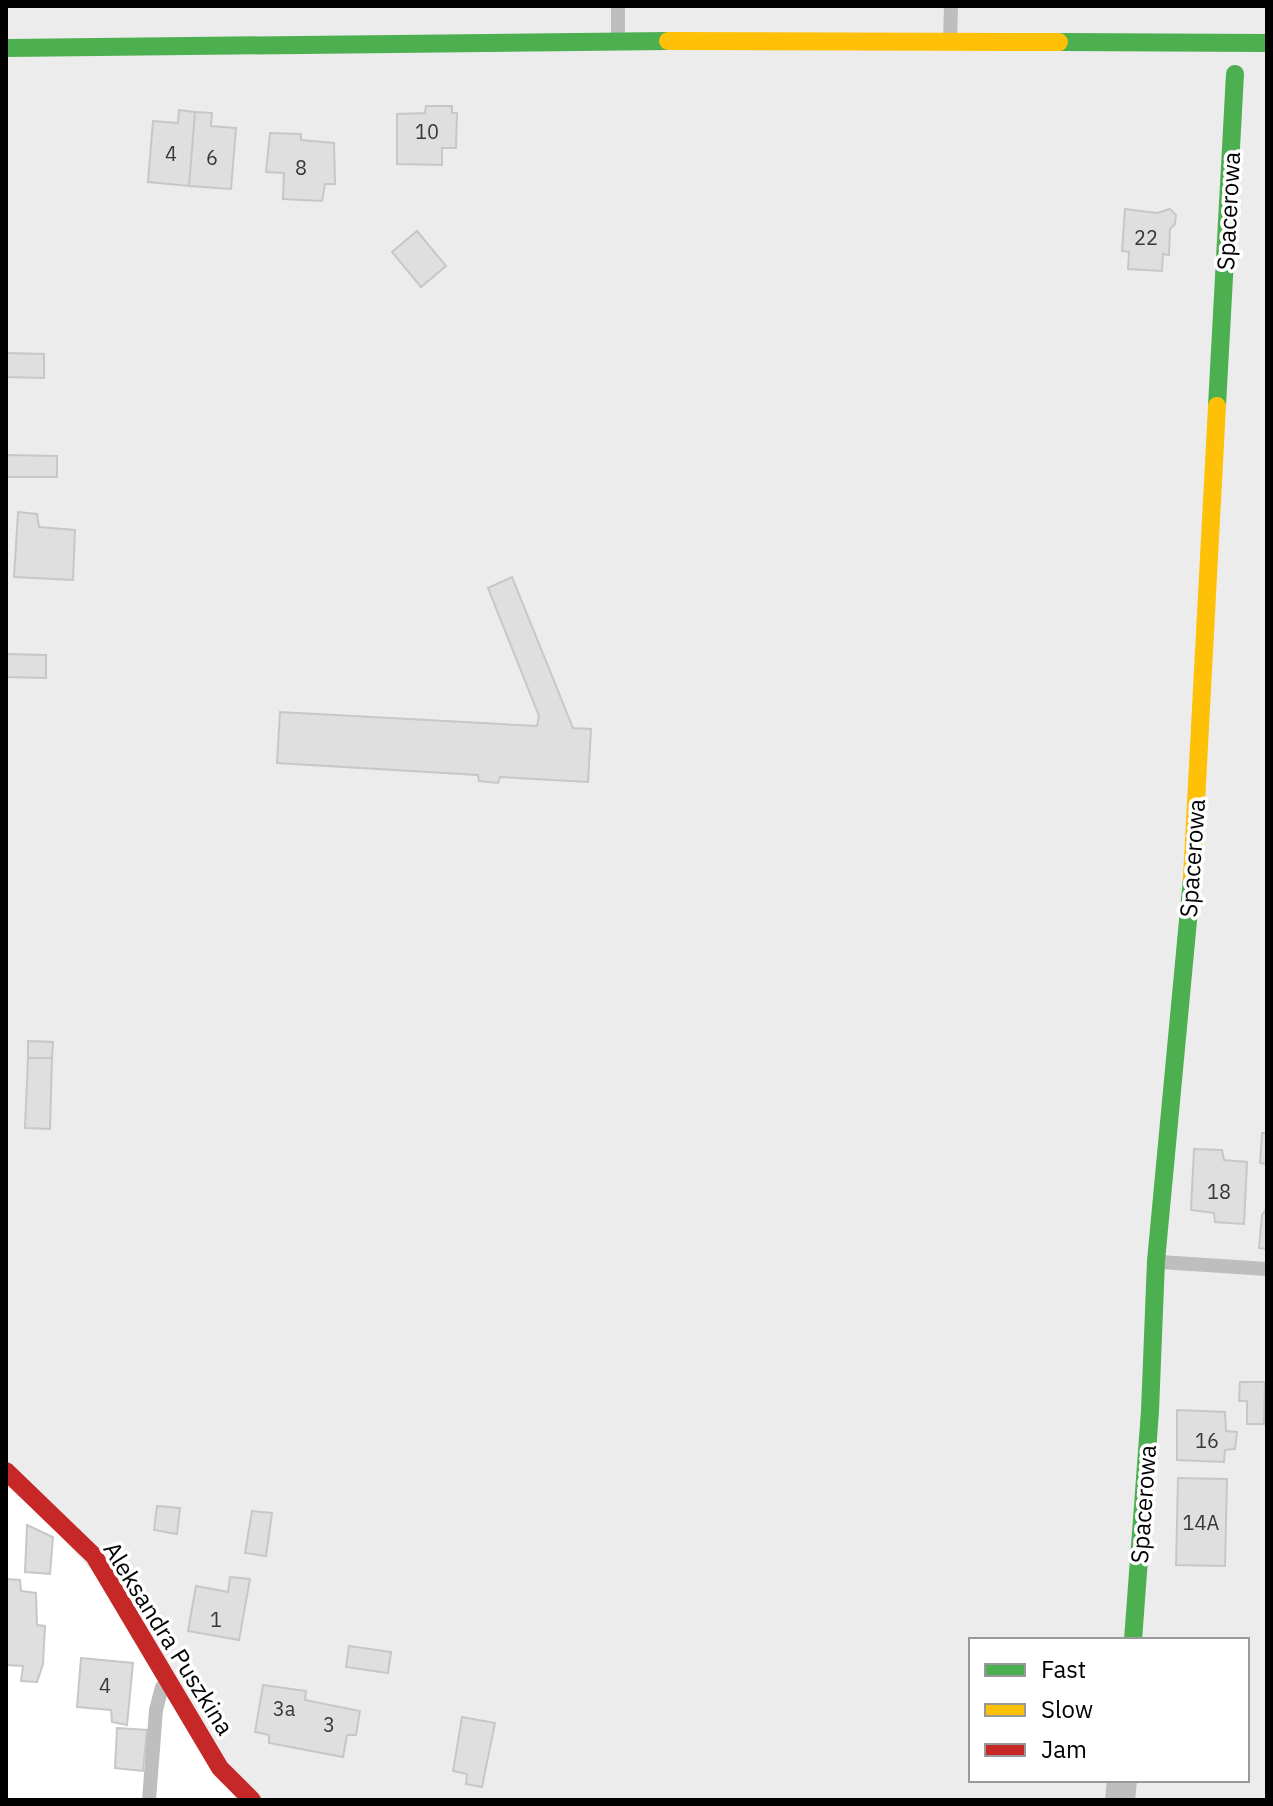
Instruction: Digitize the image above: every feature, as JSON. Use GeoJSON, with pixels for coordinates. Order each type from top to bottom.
{"type":"FeatureCollection","features":[{"type":"Feature","properties":{"kind":"street"},"geometry":{"type":"LineString","coordinates":[[6,48],[618,41],[1267,43]]}},
{"type":"Feature","properties":{"kind":"street","name":"Spacerowa"},"geometry":{"type":"LineString","coordinates":[[1133,1638],[1150,1411],[1156,1261],[1191,888],[1235,74]]}},
{"type":"Feature","properties":{"kind":"street","name":"Aleksandra Puszkina"},"geometry":{"type":"LineString","coordinates":[[6,1471],[94,1556],[220,1768],[252,1800]]}},
{"type":"Feature","properties":{"kind":"lane"},"geometry":{"type":"LineString","coordinates":[[618,6],[618,41]]}},
{"type":"Feature","properties":{"kind":"lane"},"geometry":{"type":"LineString","coordinates":[[950,40],[951,6]]}},
{"type":"Feature","properties":{"kind":"lane"},"geometry":{"type":"LineString","coordinates":[[1156,1261],[1267,1269]]}},
{"type":"Feature","properties":{"kind":"lane"},"geometry":{"type":"LineString","coordinates":[[149,1800],[156,1710],[165,1675]]}},
{"type":"Feature","properties":{"kind":"shaded area"},"geometry":{"type":"Polygon","coordinates":[[[6,6],[1267,6],[1267,1800],[236,1800],[126,1609],[6,1475],[6,6]]]}},
{"type":"Feature","properties":{"kind":"building"},"geometry":{"type":"Polygon","coordinates":[[[426,106],[452,106],[452,113],[457,113],[456,148],[442,148],[442,165],[397,164],[397,114],[425,113],[426,106]]]}},
{"type":"Feature","properties":{"kind":"building"},"geometry":{"type":"Polygon","coordinates":[[[179,110],[195,112],[189,186],[148,182],[153,121],[178,123],[179,110]]]}},
{"type":"Feature","properties":{"kind":"building"},"geometry":{"type":"Polygon","coordinates":[[[195,112],[212,113],[211,126],[236,128],[231,189],[189,186],[195,112]]]}},
{"type":"Feature","properties":{"kind":"building"},"geometry":{"type":"Polygon","coordinates":[[[270,133],[301,134],[301,140],[334,143],[335,184],[325,184],[322,201],[283,199],[284,173],[266,172],[270,133]]]}},
{"type":"Feature","properties":{"kind":"building"},"geometry":{"type":"Polygon","coordinates":[[[1125,209],[1157,213],[1170,209],[1176,215],[1175,224],[1170,229],[1169,255],[1163,254],[1162,271],[1128,269],[1129,252],[1122,251],[1125,209]]]}},
{"type":"Feature","properties":{"kind":"building"},"geometry":{"type":"Polygon","coordinates":[[[417,231],[446,266],[421,287],[392,252],[417,231]]]}},
{"type":"Feature","properties":{"kind":"building"},"geometry":{"type":"Polygon","coordinates":[[[6,353],[44,354],[44,378],[6,377],[6,353]]]}},
{"type":"Feature","properties":{"kind":"building"},"geometry":{"type":"Polygon","coordinates":[[[6,455],[57,456],[57,477],[6,477],[6,455]]]}},
{"type":"Feature","properties":{"kind":"building"},"geometry":{"type":"Polygon","coordinates":[[[18,512],[37,514],[39,527],[75,530],[73,580],[14,577],[18,512]]]}},
{"type":"Feature","properties":{"kind":"building"},"geometry":{"type":"Polygon","coordinates":[[[512,577],[573,728],[591,729],[588,782],[500,777],[498,783],[479,781],[478,775],[277,763],[280,712],[537,726],[539,716],[488,588],[512,577]]]}},
{"type":"Feature","properties":{"kind":"building"},"geometry":{"type":"Polygon","coordinates":[[[6,654],[46,655],[46,678],[6,677],[6,654]]]}},
{"type":"Feature","properties":{"kind":"building"},"geometry":{"type":"Polygon","coordinates":[[[28,1041],[53,1042],[52,1058],[28,1058],[28,1041]]]}},
{"type":"Feature","properties":{"kind":"building"},"geometry":{"type":"Polygon","coordinates":[[[28,1058],[52,1058],[50,1129],[25,1128],[28,1058]]]}},
{"type":"Feature","properties":{"kind":"building"},"geometry":{"type":"Polygon","coordinates":[[[1262,1133],[1267,1133],[1267,1164],[1260,1163],[1262,1133]]]}},
{"type":"Feature","properties":{"kind":"building"},"geometry":{"type":"Polygon","coordinates":[[[1194,1149],[1222,1150],[1224,1160],[1247,1162],[1244,1224],[1215,1222],[1214,1213],[1191,1210],[1194,1149]]]}},
{"type":"Feature","properties":{"kind":"building"},"geometry":{"type":"Polygon","coordinates":[[[1267,1208],[1267,1249],[1259,1248],[1262,1215],[1267,1208]]]}},
{"type":"Feature","properties":{"kind":"building"},"geometry":{"type":"Polygon","coordinates":[[[1240,1382],[1265,1382],[1264,1424],[1247,1424],[1247,1401],[1239,1401],[1240,1382]]]}},
{"type":"Feature","properties":{"kind":"building"},"geometry":{"type":"Polygon","coordinates":[[[1177,1410],[1225,1412],[1226,1431],[1237,1432],[1235,1449],[1225,1450],[1224,1462],[1177,1460],[1177,1410]]]}},
{"type":"Feature","properties":{"kind":"building"},"geometry":{"type":"Polygon","coordinates":[[[1178,1478],[1227,1479],[1225,1566],[1176,1565],[1178,1478]]]}},
{"type":"Feature","properties":{"kind":"building"},"geometry":{"type":"Polygon","coordinates":[[[157,1506],[180,1508],[177,1534],[154,1530],[157,1506]]]}},
{"type":"Feature","properties":{"kind":"building"},"geometry":{"type":"Polygon","coordinates":[[[252,1511],[272,1513],[266,1556],[245,1553],[252,1511]]]}},
{"type":"Feature","properties":{"kind":"building"},"geometry":{"type":"Polygon","coordinates":[[[27,1525],[53,1537],[50,1574],[25,1572],[27,1525]]]}},
{"type":"Feature","properties":{"kind":"building"},"geometry":{"type":"Polygon","coordinates":[[[230,1577],[250,1579],[239,1640],[188,1631],[196,1586],[228,1592],[230,1577]]]}},
{"type":"Feature","properties":{"kind":"building"},"geometry":{"type":"Polygon","coordinates":[[[6,1579],[20,1580],[21,1591],[36,1593],[37,1625],[45,1626],[43,1664],[37,1682],[21,1681],[23,1666],[6,1665],[6,1579]]]}},
{"type":"Feature","properties":{"kind":"building"},"geometry":{"type":"Polygon","coordinates":[[[349,1646],[391,1652],[388,1673],[346,1667],[349,1646]]]}},
{"type":"Feature","properties":{"kind":"building"},"geometry":{"type":"Polygon","coordinates":[[[81,1658],[133,1663],[127,1725],[112,1722],[111,1710],[77,1707],[81,1658]]]}},
{"type":"Feature","properties":{"kind":"building"},"geometry":{"type":"Polygon","coordinates":[[[263,1685],[306,1691],[305,1700],[360,1711],[356,1735],[347,1735],[343,1757],[269,1743],[269,1735],[255,1732],[263,1685]]]}},
{"type":"Feature","properties":{"kind":"building"},"geometry":{"type":"Polygon","coordinates":[[[462,1717],[495,1723],[482,1787],[466,1784],[467,1774],[453,1771],[462,1717]]]}},
{"type":"Feature","properties":{"kind":"building"},"geometry":{"type":"Polygon","coordinates":[[[117,1728],[147,1730],[143,1771],[115,1768],[117,1728]]]}},
{"type":"Feature","properties":{"kind":"traffic: fast"},"geometry":{"type":"LineString","coordinates":[[6,48],[668,41]]}},
{"type":"Feature","properties":{"kind":"traffic: fast"},"geometry":{"type":"LineString","coordinates":[[1059,42],[1267,43]]}},
{"type":"Feature","properties":{"kind":"traffic: fast"},"geometry":{"type":"LineString","coordinates":[[1217,406],[1235,74]]}},
{"type":"Feature","properties":{"kind":"traffic: fast"},"geometry":{"type":"LineString","coordinates":[[1133,1638],[1150,1411],[1156,1261],[1192,878]]}},
{"type":"Feature","properties":{"kind":"traffic: slow"},"geometry":{"type":"LineString","coordinates":[[668,41],[1059,42]]}},
{"type":"Feature","properties":{"kind":"traffic: slow"},"geometry":{"type":"LineString","coordinates":[[1192,878],[1217,406]]}},
{"type":"Feature","properties":{"kind":"traffic: jam"},"geometry":{"type":"LineString","coordinates":[[6,1471],[94,1556],[220,1768],[252,1800]]}}]}
